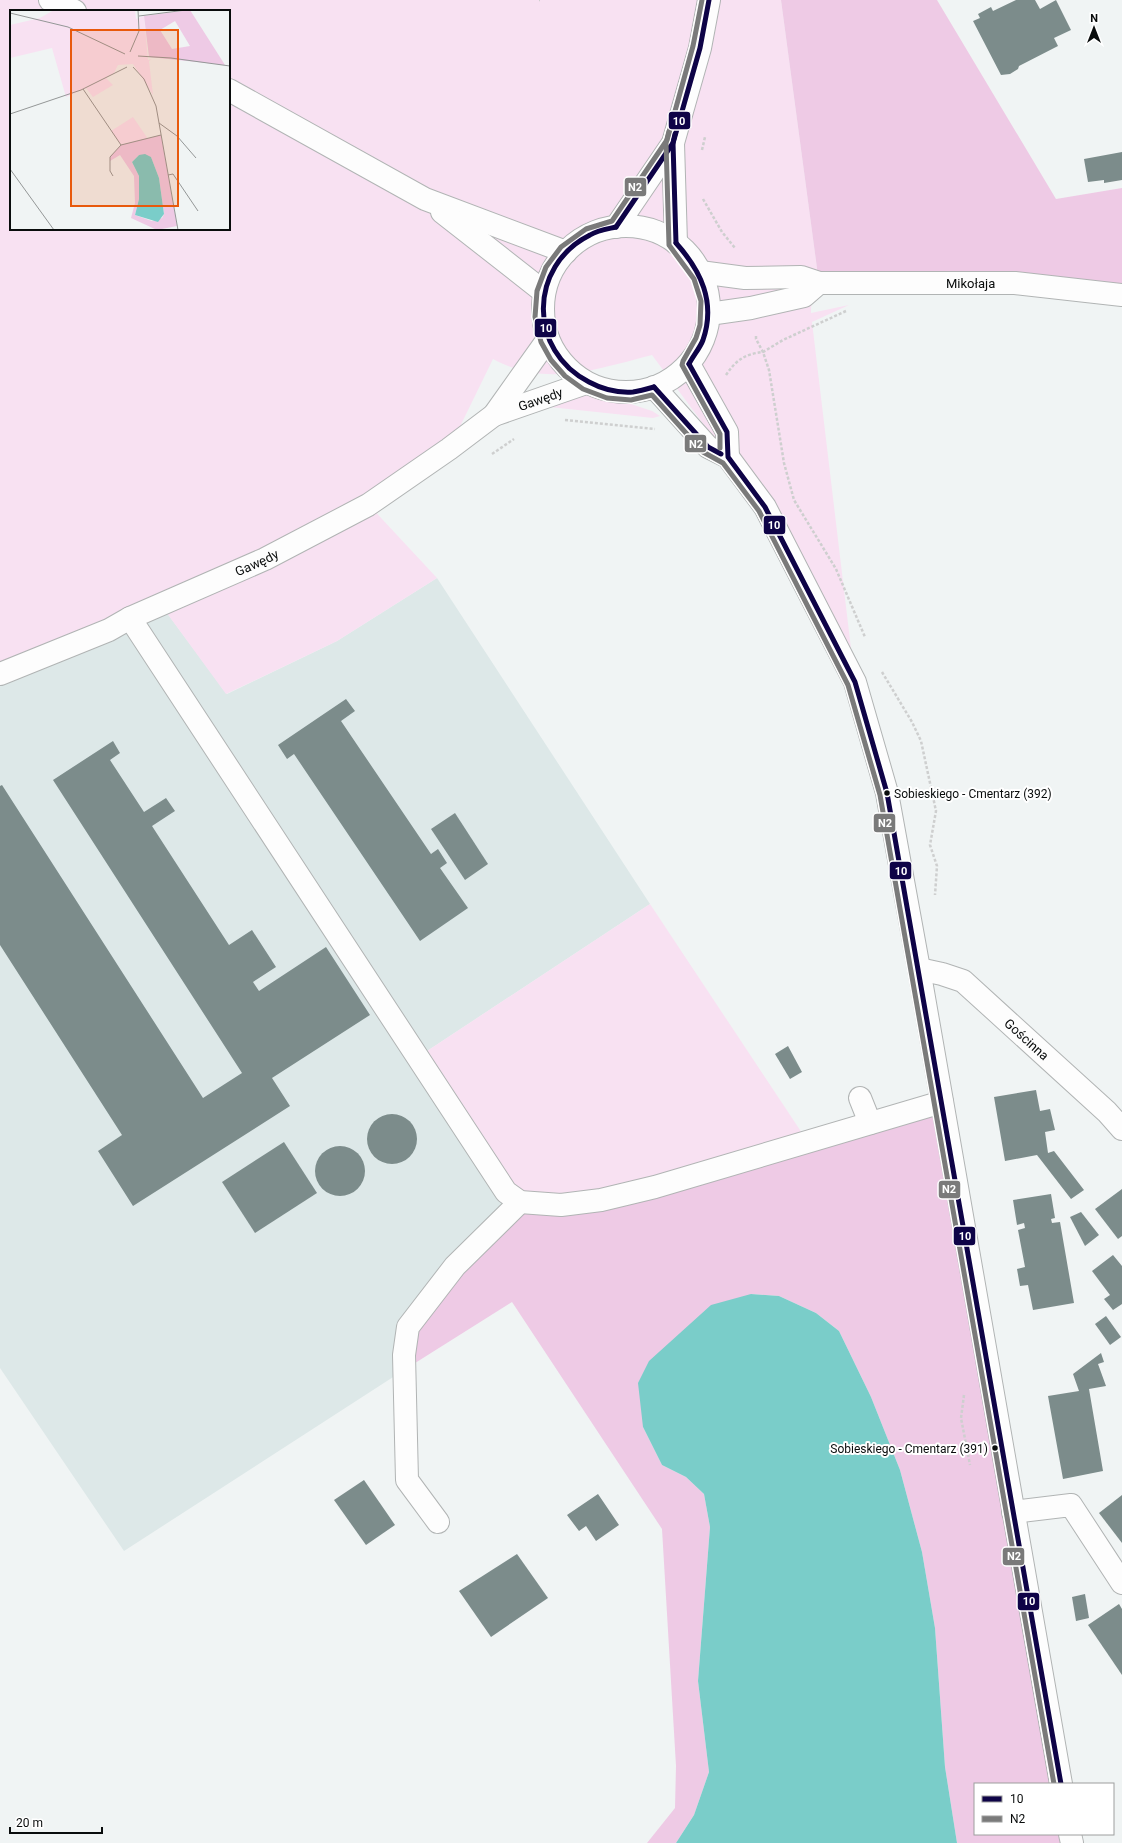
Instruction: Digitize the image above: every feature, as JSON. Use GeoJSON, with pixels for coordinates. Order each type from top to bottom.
{"type":"FeatureCollection","features":[{"type":"Feature","properties":{"kind":"street"},"geometry":{"type":"LineString","coordinates":[[50,0],[73,10]]}},
{"type":"Feature","properties":{"kind":"street"},"geometry":{"type":"LineString","coordinates":[[676,243],[673,143],[700,48],[710,0]]}},
{"type":"Feature","properties":{"kind":"street"},"geometry":{"type":"LineString","coordinates":[[230,91],[425,199],[566,252]]}},
{"type":"Feature","properties":{"kind":"street"},"geometry":{"type":"LineString","coordinates":[[616,227],[673,143]]}},
{"type":"Feature","properties":{"kind":"street"},"geometry":{"type":"LineString","coordinates":[[425,199],[544,292]]}},
{"type":"Feature","properties":{"kind":"street"},"geometry":{"type":"LineString","coordinates":[[616,227],[638,227],[658,233],[676,243],[690,257],[700,272],[707,293],[709,314],[703,340],[689,364],[673,378],[654,387],[631,393],[608,390],[586,383],[570,371],[561,361],[548,339],[542,316],[544,292],[552,270],[566,252],[589,235],[616,227]]}},
{"type":"Feature","properties":{"kind":"street","name":"Mikołaja"},"geometry":{"type":"LineString","coordinates":[[700,272],[745,278],[801,277],[820,283],[1015,283],[1122,295]]}},
{"type":"Feature","properties":{"kind":"street"},"geometry":{"type":"LineString","coordinates":[[709,314],[751,308],[804,296],[820,283]]}},
{"type":"Feature","properties":{"kind":"street","name":"Gawędy"},"geometry":{"type":"LineString","coordinates":[[0,674],[109,630],[130,618],[265,559],[368,505],[449,449],[494,415],[548,339]]}},
{"type":"Feature","properties":{"kind":"street"},"geometry":{"type":"LineString","coordinates":[[689,364],[727,432],[728,457]]}},
{"type":"Feature","properties":{"kind":"street","name":"Gawędy"},"geometry":{"type":"LineString","coordinates":[[494,415],[586,383]]}},
{"type":"Feature","properties":{"kind":"street"},"geometry":{"type":"LineString","coordinates":[[654,387],[708,448],[728,457],[765,506],[855,682],[887,793],[920,969],[1061,1783]]}},
{"type":"Feature","properties":{"kind":"street"},"geometry":{"type":"LineString","coordinates":[[130,618],[506,1192],[520,1202],[561,1204],[601,1200],[655,1187],[942,1102]]}},
{"type":"Feature","properties":{"kind":"street","name":"Gościnna"},"geometry":{"type":"LineString","coordinates":[[920,969],[942,974],[962,981],[1106,1112],[1122,1130]]}},
{"type":"Feature","properties":{"kind":"street"},"geometry":{"type":"LineString","coordinates":[[860,1098],[870,1123]]}},
{"type":"Feature","properties":{"kind":"street"},"geometry":{"type":"LineString","coordinates":[[438,1522],[407,1480],[404,1355],[408,1327],[455,1266],[520,1202]]}},
{"type":"Feature","properties":{"kind":"street"},"geometry":{"type":"LineString","coordinates":[[1013,1512],[1071,1505],[1122,1582]]}},
{"type":"Feature","properties":{"kind":"path"},"geometry":{"type":"LineString","coordinates":[[702,152],[707,129]]}},
{"type":"Feature","properties":{"kind":"path"},"geometry":{"type":"LineString","coordinates":[[700,192],[722,232],[738,253]]}},
{"type":"Feature","properties":{"kind":"path"},"geometry":{"type":"LineString","coordinates":[[725,377],[733,365],[750,354],[763,352],[783,340],[841,315],[851,307]]}},
{"type":"Feature","properties":{"kind":"path"},"geometry":{"type":"LineString","coordinates":[[756,333],[756,339],[763,352],[769,370],[784,463],[794,500]]}},
{"type":"Feature","properties":{"kind":"path"},"geometry":{"type":"LineString","coordinates":[[560,420],[658,430]]}},
{"type":"Feature","properties":{"kind":"path"},"geometry":{"type":"LineString","coordinates":[[492,454],[518,436]]}},
{"type":"Feature","properties":{"kind":"path"},"geometry":{"type":"LineString","coordinates":[[965,1387],[961,1418],[970,1465]]}},
{"type":"Feature","properties":{"kind":"shaded area"},"geometry":{"type":"Polygon","coordinates":[[[0,0],[781,0],[819,283],[811,307],[811,313],[849,305],[812,322],[855,682],[765,507],[652,355],[591,370],[552,374],[532,373],[513,368],[493,359],[449,449],[369,505],[437,578],[337,641],[226,694],[161,605],[0,674],[0,0]]]}},
{"type":"Feature","properties":{"kind":"shaded area"},"geometry":{"type":"Polygon","coordinates":[[[781,0],[937,0],[1056,199],[1122,188],[1122,295],[819,283],[781,0]]]}},
{"type":"Feature","properties":{"kind":"shaded area"},"geometry":{"type":"Polygon","coordinates":[[[573,393],[628,403],[652,411],[660,416],[653,418],[540,406],[573,393]]]}},
{"type":"Feature","properties":{"kind":"shaded area"},"geometry":{"type":"Polygon","coordinates":[[[437,578],[650,904],[418,1057],[520,1202],[404,1370],[124,1551],[0,1368],[0,674],[161,605],[227,694],[337,641],[437,578]]]}},
{"type":"Feature","properties":{"kind":"shaded area"},"geometry":{"type":"Polygon","coordinates":[[[650,904],[808,1142],[655,1187],[520,1202],[418,1057],[650,904]]]}},
{"type":"Feature","properties":{"kind":"shaded area"},"geometry":{"type":"Polygon","coordinates":[[[942,1102],[1061,1783],[974,1783],[974,1835],[1070,1835],[1072,1843],[957,1843],[945,1767],[935,1628],[922,1552],[900,1470],[871,1397],[839,1331],[816,1313],[779,1296],[751,1294],[643,1427],[662,1465],[686,1477],[704,1494],[710,1527],[698,1681],[709,1772],[694,1815],[676,1843],[647,1843],[675,1808],[676,1766],[662,1529],[512,1302],[404,1370],[408,1327],[520,1202],[561,1205],[942,1102]]]}},
{"type":"Feature","properties":{"kind":"water"},"geometry":{"type":"Polygon","coordinates":[[[751,1294],[779,1296],[816,1313],[839,1331],[871,1397],[900,1470],[922,1552],[935,1628],[945,1767],[957,1843],[676,1843],[694,1815],[709,1772],[698,1681],[710,1527],[704,1494],[686,1477],[662,1465],[643,1427],[638,1383],[649,1361],[711,1305],[751,1294]]]}},
{"type":"Feature","properties":{"kind":"building"},"geometry":{"type":"Polygon","coordinates":[[[1016,0],[1035,0],[1040,9],[1056,0],[1071,30],[1054,38],[1058,46],[1019,66],[1018,69],[1010,74],[1001,75],[973,21],[980,18],[978,14],[991,7],[993,11],[1016,0]]]}},
{"type":"Feature","properties":{"kind":"building"},"geometry":{"type":"Polygon","coordinates":[[[1122,152],[1122,180],[1104,183],[1104,180],[1088,182],[1084,159],[1122,152]]]}},
{"type":"Feature","properties":{"kind":"building"},"geometry":{"type":"Polygon","coordinates":[[[346,699],[355,711],[341,721],[431,854],[438,849],[447,863],[440,868],[468,908],[420,941],[294,754],[287,759],[278,745],[346,699]]]}},
{"type":"Feature","properties":{"kind":"building"},"geometry":{"type":"Polygon","coordinates":[[[113,741],[120,753],[110,760],[144,812],[166,798],[175,811],[152,826],[229,945],[252,930],[276,967],[253,982],[259,991],[326,947],[370,1015],[272,1078],[290,1106],[133,1206],[98,1151],[122,1135],[0,945],[0,786],[2,785],[203,1098],[242,1073],[53,780],[113,741]]]}},
{"type":"Feature","properties":{"kind":"building"},"geometry":{"type":"Polygon","coordinates":[[[455,813],[488,864],[465,880],[431,829],[455,813]]]}},
{"type":"Feature","properties":{"kind":"building"},"geometry":{"type":"Polygon","coordinates":[[[788,1046],[802,1072],[790,1079],[775,1054],[788,1046]]]}},
{"type":"Feature","properties":{"kind":"building"},"geometry":{"type":"Polygon","coordinates":[[[1036,1090],[1040,1111],[1050,1109],[1055,1130],[1045,1132],[1048,1153],[1054,1151],[1084,1190],[1071,1199],[1037,1155],[1005,1161],[994,1097],[1036,1090]]]}},
{"type":"Feature","properties":{"kind":"building"},"geometry":{"type":"Polygon","coordinates":[[[397,1114],[402,1115],[410,1121],[416,1129],[416,1149],[410,1157],[402,1163],[387,1164],[382,1163],[374,1157],[368,1149],[367,1134],[368,1129],[374,1121],[382,1115],[397,1114]]]}},
{"type":"Feature","properties":{"kind":"building"},"geometry":{"type":"Polygon","coordinates":[[[284,1142],[317,1193],[255,1233],[222,1182],[284,1142]]]}},
{"type":"Feature","properties":{"kind":"building"},"geometry":{"type":"Polygon","coordinates":[[[345,1146],[350,1147],[358,1153],[364,1161],[364,1181],[358,1189],[350,1195],[335,1196],[330,1195],[322,1189],[316,1181],[315,1166],[316,1161],[322,1153],[330,1147],[345,1146]]]}},
{"type":"Feature","properties":{"kind":"building"},"geometry":{"type":"Polygon","coordinates":[[[1122,1189],[1122,1236],[1118,1239],[1095,1209],[1122,1189]]]}},
{"type":"Feature","properties":{"kind":"building"},"geometry":{"type":"Polygon","coordinates":[[[1051,1194],[1055,1218],[1051,1219],[1052,1223],[1060,1222],[1074,1303],[1033,1310],[1028,1285],[1020,1286],[1017,1269],[1025,1267],[1018,1230],[1025,1228],[1024,1223],[1017,1225],[1013,1200],[1051,1194]]]}},
{"type":"Feature","properties":{"kind":"building"},"geometry":{"type":"Polygon","coordinates":[[[1081,1212],[1099,1235],[1085,1246],[1070,1217],[1081,1212]]]}},
{"type":"Feature","properties":{"kind":"building"},"geometry":{"type":"Polygon","coordinates":[[[1113,1255],[1122,1266],[1122,1304],[1113,1310],[1104,1299],[1110,1295],[1092,1271],[1113,1255]]]}},
{"type":"Feature","properties":{"kind":"building"},"geometry":{"type":"Polygon","coordinates":[[[1106,1316],[1121,1337],[1110,1345],[1095,1324],[1106,1316]]]}},
{"type":"Feature","properties":{"kind":"building"},"geometry":{"type":"Polygon","coordinates":[[[1101,1353],[1104,1362],[1098,1364],[1106,1386],[1089,1389],[1103,1471],[1063,1479],[1048,1396],[1079,1391],[1073,1374],[1101,1353]]]}},
{"type":"Feature","properties":{"kind":"building"},"geometry":{"type":"Polygon","coordinates":[[[364,1480],[395,1525],[366,1545],[334,1500],[364,1480]]]}},
{"type":"Feature","properties":{"kind":"building"},"geometry":{"type":"Polygon","coordinates":[[[598,1494],[619,1525],[596,1541],[586,1526],[579,1531],[567,1515],[598,1494]]]}},
{"type":"Feature","properties":{"kind":"building"},"geometry":{"type":"Polygon","coordinates":[[[1122,1495],[1122,1543],[1099,1513],[1122,1495]]]}},
{"type":"Feature","properties":{"kind":"building"},"geometry":{"type":"Polygon","coordinates":[[[517,1554],[548,1598],[491,1637],[459,1591],[517,1554]]]}},
{"type":"Feature","properties":{"kind":"building"},"geometry":{"type":"Polygon","coordinates":[[[1085,1594],[1089,1618],[1076,1621],[1072,1597],[1085,1594]]]}},
{"type":"Feature","properties":{"kind":"building"},"geometry":{"type":"Polygon","coordinates":[[[1119,1604],[1122,1609],[1122,1675],[1088,1625],[1119,1604]]]}},
{"type":"Feature","properties":{"kind":"transit line","name":"N2"},"geometry":{"type":"LineString","coordinates":[[702,0],[693,46],[667,140],[612,221],[586,229],[561,247],[546,267],[537,291],[535,317],[541,342],[551,360],[565,376],[583,389],[607,398],[631,400],[652,395],[703,452],[723,463],[759,511],[848,685],[880,795],[1054,1783]]}},
{"type":"Feature","properties":{"kind":"transit line","name":"10"},"geometry":{"type":"LineString","coordinates":[[616,227],[673,143],[700,48],[709,0]]}},
{"type":"Feature","properties":{"kind":"transit line","name":"N2"},"geometry":{"type":"LineString","coordinates":[[669,131],[666,143],[669,245],[694,279],[701,301],[700,325],[696,338],[682,365],[720,434],[720,448]]}},
{"type":"Feature","properties":{"kind":"transit line","name":"10"},"geometry":{"type":"LineString","coordinates":[[675,134],[673,143],[676,243]]}},
{"type":"Feature","properties":{"kind":"transit line","name":"10"},"geometry":{"type":"LineString","coordinates":[[616,227],[593,233],[570,249],[555,267],[546,287],[543,308],[546,330],[555,350],[569,368],[589,382],[605,389],[622,392],[641,391],[654,387]]}},
{"type":"Feature","properties":{"kind":"transit line","name":"10"},"geometry":{"type":"LineString","coordinates":[[676,243],[693,265],[699,276],[707,300],[707,326],[703,340],[689,364]]}},
{"type":"Feature","properties":{"kind":"transit line","name":"10"},"geometry":{"type":"LineString","coordinates":[[689,364],[727,432],[728,457],[765,507],[855,682],[887,793],[1061,1783]]}},
{"type":"Feature","properties":{"kind":"transit line","name":"10"},"geometry":{"type":"LineString","coordinates":[[654,387],[708,447],[721,454]]}},
{"type":"Feature","properties":{"kind":"place","name":"Sobieskiego - Cmentarz (392)"},"geometry":{"type":"Point","coordinates":[887,793]}},
{"type":"Feature","properties":{"kind":"place","name":"Sobieskiego - Cmentarz (391)"},"geometry":{"type":"Point","coordinates":[995,1448]}}]}
